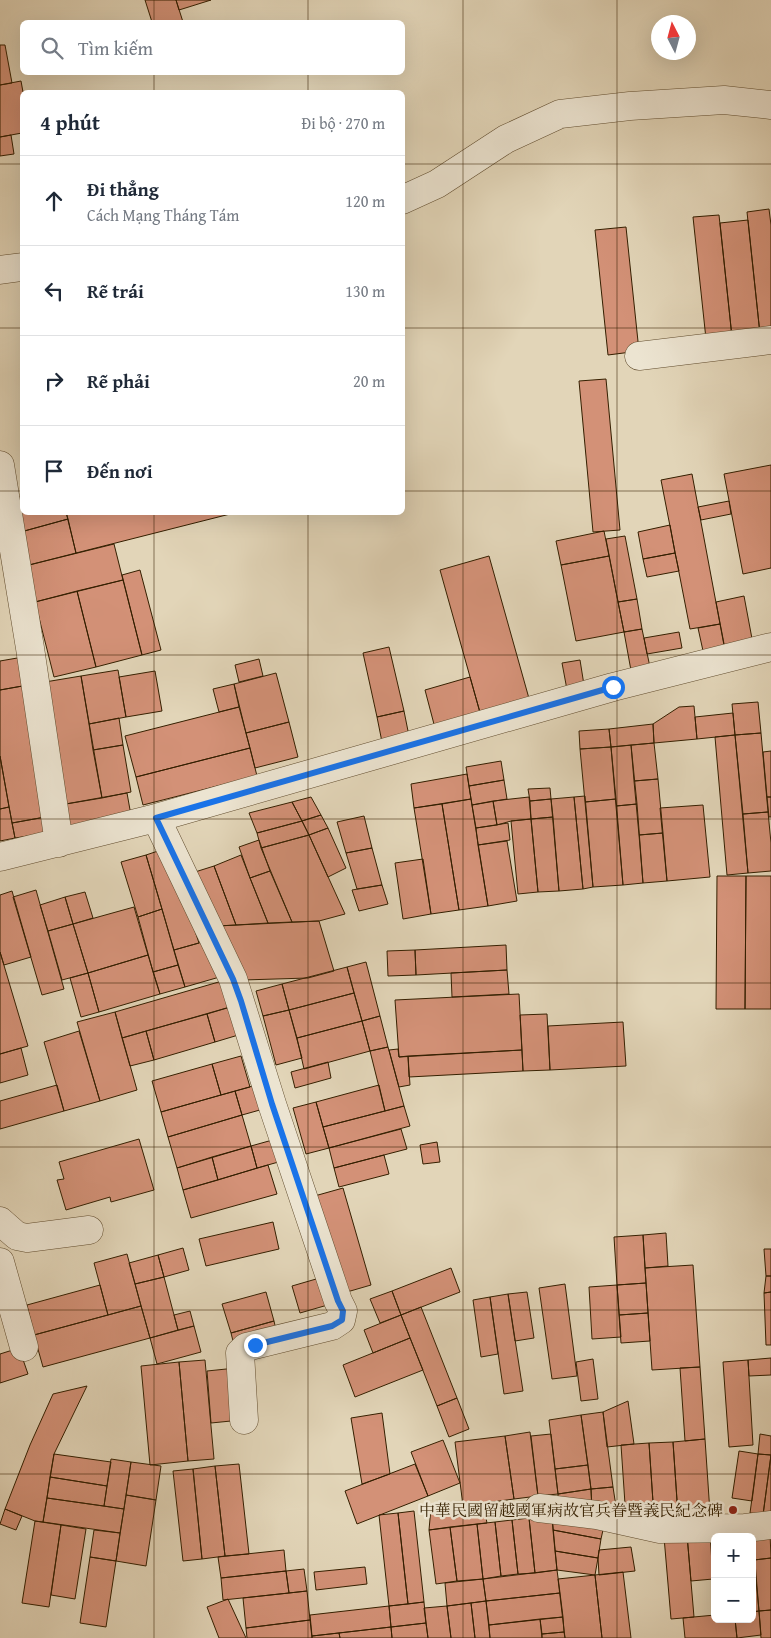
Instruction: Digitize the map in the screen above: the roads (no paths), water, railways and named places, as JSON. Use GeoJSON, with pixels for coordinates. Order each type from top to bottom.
{"type":"FeatureCollection","features":[{"type":"Feature","properties":{"kind":"street"},"geometry":{"type":"LineString","coordinates":[[405,199],[437,184],[506,139],[560,114],[630,106],[724,100],[771,105]]}},
{"type":"Feature","properties":{"kind":"street"},"geometry":{"type":"LineString","coordinates":[[0,270],[20,267]]}},
{"type":"Feature","properties":{"kind":"street"},"geometry":{"type":"LineString","coordinates":[[640,356],[771,340]]}},
{"type":"Feature","properties":{"kind":"street"},"geometry":{"type":"LineString","coordinates":[[0,465],[59,843]]}},
{"type":"Feature","properties":{"kind":"street"},"geometry":{"type":"LineString","coordinates":[[0,857],[156,818],[603,690],[771,647]]}},
{"type":"Feature","properties":{"kind":"street"},"geometry":{"type":"LineString","coordinates":[[156,818],[233,979],[272,1104],[343,1311],[342,1320],[332,1326],[246,1347],[240,1353],[244,1420]]}},
{"type":"Feature","properties":{"kind":"street"},"geometry":{"type":"LineString","coordinates":[[0,1221],[17,1236],[27,1238],[89,1230]]}},
{"type":"Feature","properties":{"kind":"street"},"geometry":{"type":"LineString","coordinates":[[0,1262],[24,1347]]}},
{"type":"Feature","properties":{"kind":"street"},"geometry":{"type":"LineString","coordinates":[[539,1508],[597,1515],[660,1528],[745,1528],[771,1525]]}},
{"type":"Feature","properties":{"kind":"place","name":"中華民國留越國軍病故官兵眷暨義民紀念碑"},"geometry":{"type":"Point","coordinates":[733,1510]}}]}
